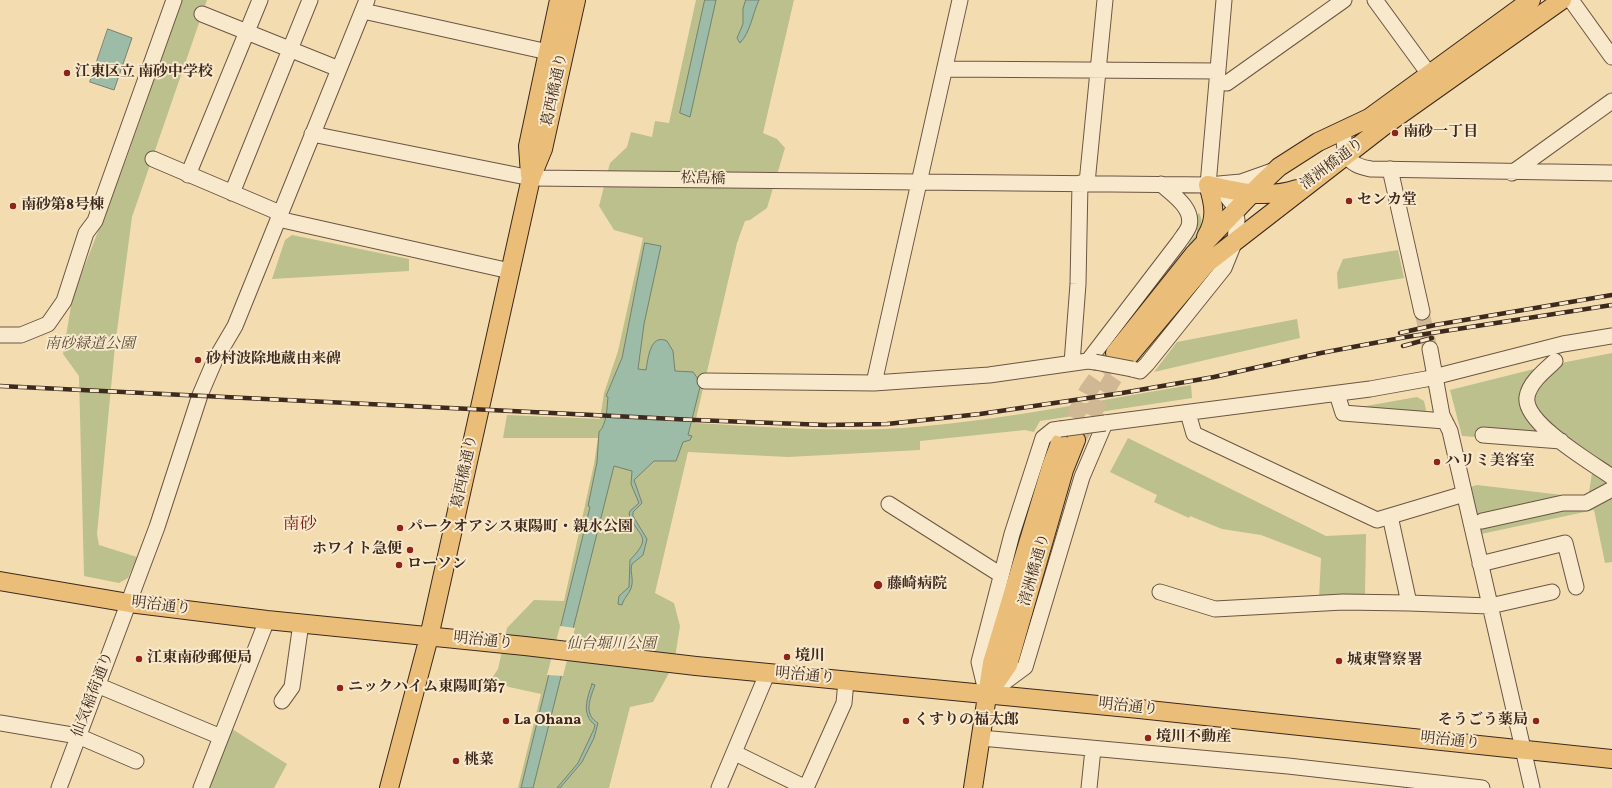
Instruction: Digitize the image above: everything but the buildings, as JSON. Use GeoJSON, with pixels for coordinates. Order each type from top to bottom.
{"type":"FeatureCollection","features":[{"type":"Feature","properties":{"kind":"main road","name":"葛西橋通り"},"geometry":{"type":"LineString","coordinates":[[531,178],[528,146],[559,0]]}},
{"type":"Feature","properties":{"kind":"main road","name":"葛西橋通り"},"geometry":{"type":"LineString","coordinates":[[389,788],[429,637],[531,178],[543,149],[576,0]]}},
{"type":"Feature","properties":{"kind":"main road","name":"清洲橋通り"},"geometry":{"type":"LineString","coordinates":[[1125,360],[1194,254],[1279,167],[1318,142],[1369,118],[1531,0]]}},
{"type":"Feature","properties":{"kind":"main road","name":"清洲橋通り"},"geometry":{"type":"LineString","coordinates":[[1125,360],[1206,264],[1384,126],[1562,0]]}},
{"type":"Feature","properties":{"kind":"main road"},"geometry":{"type":"LineString","coordinates":[[1194,254],[1210,229],[1214,218],[1213,202],[1208,185],[1252,194],[1283,194],[1305,187]]}},
{"type":"Feature","properties":{"kind":"main road","name":"清洲橋通り"},"geometry":{"type":"LineString","coordinates":[[973,788],[987,695],[1008,665],[1064,470],[1066,437]]}},
{"type":"Feature","properties":{"kind":"main road","name":"明治通り"},"geometry":{"type":"LineString","coordinates":[[0,581],[130,603],[267,620],[525,646],[767,674],[1612,759]]}},
{"type":"Feature","properties":{"kind":"street"},"geometry":{"type":"LineString","coordinates":[[0,335],[21,335],[48,324],[64,301],[86,233],[95,221],[174,0]]}},
{"type":"Feature","properties":{"kind":"street"},"geometry":{"type":"LineString","coordinates":[[188,175],[260,0]]}},
{"type":"Feature","properties":{"kind":"street"},"geometry":{"type":"LineString","coordinates":[[232,193],[310,0]]}},
{"type":"Feature","properties":{"kind":"street"},"geometry":{"type":"LineString","coordinates":[[874,383],[946,69],[960,0]]}},
{"type":"Feature","properties":{"kind":"street"},"geometry":{"type":"LineString","coordinates":[[1072,363],[1084,183],[1105,0]]}},
{"type":"Feature","properties":{"kind":"street"},"geometry":{"type":"LineString","coordinates":[[1224,0],[1208,185],[1224,193],[1233,204],[1237,220],[1235,241]]}},
{"type":"Feature","properties":{"kind":"street"},"geometry":{"type":"LineString","coordinates":[[946,69],[1097,70],[1218,77],[1227,82],[1344,0]]}},
{"type":"Feature","properties":{"kind":"street"},"geometry":{"type":"LineString","coordinates":[[1375,0],[1430,74]]}},
{"type":"Feature","properties":{"kind":"street"},"geometry":{"type":"LineString","coordinates":[[1572,0],[1612,57]]}},
{"type":"Feature","properties":{"kind":"street"},"geometry":{"type":"LineString","coordinates":[[365,6],[548,52]]}},
{"type":"Feature","properties":{"kind":"street","name":"仙気稲荷通り"},"geometry":{"type":"LineString","coordinates":[[59,788],[97,685],[130,603],[177,471],[200,395],[214,360],[235,326],[365,6]]}},
{"type":"Feature","properties":{"kind":"street"},"geometry":{"type":"LineString","coordinates":[[202,14],[246,33],[339,69]]}},
{"type":"Feature","properties":{"kind":"street"},"geometry":{"type":"LineString","coordinates":[[1512,173],[1612,101]]}},
{"type":"Feature","properties":{"kind":"street"},"geometry":{"type":"LineString","coordinates":[[1344,130],[1343,144],[1346,155],[1356,166],[1390,169],[1512,173],[1612,174]]}},
{"type":"Feature","properties":{"kind":"street","name":"松島橋"},"geometry":{"type":"LineString","coordinates":[[312,134],[531,178],[1208,185],[1241,182],[1279,167]]}},
{"type":"Feature","properties":{"kind":"street"},"geometry":{"type":"LineString","coordinates":[[153,159],[232,193],[279,216],[510,271]]}},
{"type":"Feature","properties":{"kind":"street"},"geometry":{"type":"LineString","coordinates":[[1390,169],[1422,312]]}},
{"type":"Feature","properties":{"kind":"street"},"geometry":{"type":"LineString","coordinates":[[1091,361],[1179,242],[1189,226],[1190,217],[1184,206],[1160,184]]}},
{"type":"Feature","properties":{"kind":"street"},"geometry":{"type":"LineString","coordinates":[[1105,423],[1082,477],[1025,667],[987,695],[979,662],[1012,534],[1043,438],[1053,430],[1066,437],[1105,423],[1370,389],[1435,376],[1563,344],[1612,336]]}},
{"type":"Feature","properties":{"kind":"street"},"geometry":{"type":"LineString","coordinates":[[1430,348],[1445,420],[1450,431],[1532,788]]}},
{"type":"Feature","properties":{"kind":"street"},"geometry":{"type":"LineString","coordinates":[[705,381],[874,383],[989,375],[1072,363],[1125,360]]}},
{"type":"Feature","properties":{"kind":"street"},"geometry":{"type":"LineString","coordinates":[[1555,361],[1529,391],[1527,404],[1537,420],[1561,441],[1612,477]]}},
{"type":"Feature","properties":{"kind":"street"},"geometry":{"type":"LineString","coordinates":[[1337,394],[1343,413],[1445,420]]}},
{"type":"Feature","properties":{"kind":"street"},"geometry":{"type":"LineString","coordinates":[[1188,413],[1194,434],[1377,520],[1464,494]]}},
{"type":"Feature","properties":{"kind":"street"},"geometry":{"type":"LineString","coordinates":[[1483,434],[1561,441]]}},
{"type":"Feature","properties":{"kind":"street"},"geometry":{"type":"LineString","coordinates":[[1482,521],[1563,503],[1586,503],[1612,489]]}},
{"type":"Feature","properties":{"kind":"street"},"geometry":{"type":"LineString","coordinates":[[889,504],[1001,575]]}},
{"type":"Feature","properties":{"kind":"street"},"geometry":{"type":"LineString","coordinates":[[1390,516],[1409,603]]}},
{"type":"Feature","properties":{"kind":"street"},"geometry":{"type":"LineString","coordinates":[[1480,564],[1565,543],[1576,587]]}},
{"type":"Feature","properties":{"kind":"street"},"geometry":{"type":"LineString","coordinates":[[1160,592],[1215,609],[1344,602],[1490,606],[1552,592]]}},
{"type":"Feature","properties":{"kind":"street"},"geometry":{"type":"LineString","coordinates":[[201,788],[267,620]]}},
{"type":"Feature","properties":{"kind":"street"},"geometry":{"type":"LineString","coordinates":[[282,701],[292,687],[301,623]]}},
{"type":"Feature","properties":{"kind":"street"},"geometry":{"type":"LineString","coordinates":[[719,788],[767,674]]}},
{"type":"Feature","properties":{"kind":"street"},"geometry":{"type":"LineString","coordinates":[[735,752],[806,788],[844,703],[846,681]]}},
{"type":"Feature","properties":{"kind":"street"},"geometry":{"type":"LineString","coordinates":[[97,685],[221,737]]}},
{"type":"Feature","properties":{"kind":"street"},"geometry":{"type":"LineString","coordinates":[[0,724],[78,736],[136,761]]}},
{"type":"Feature","properties":{"kind":"street"},"geometry":{"type":"LineString","coordinates":[[981,738],[1288,766],[1482,788]]}},
{"type":"Feature","properties":{"kind":"street"},"geometry":{"type":"LineString","coordinates":[[1089,788],[1093,749]]}},
{"type":"Feature","properties":{"kind":"green space","name":"南砂緑道公園"},"geometry":{"type":"Polygon","coordinates":[[[182,0],[207,0],[132,217],[115,346],[97,534],[99,545],[137,557],[128,578],[119,583],[84,576],[79,376],[63,354],[71,306],[76,288],[127,157],[182,0]]]}},
{"type":"Feature","properties":{"kind":"green space","name":"仙台堀川公園"},"geometry":{"type":"Polygon","coordinates":[[[696,0],[794,0],[763,133],[777,139],[785,148],[767,208],[750,220],[745,221],[737,243],[695,423],[805,429],[888,429],[950,424],[1054,409],[1191,385],[1192,398],[1040,421],[1034,432],[1025,430],[920,441],[920,450],[788,457],[688,452],[655,593],[674,603],[680,626],[674,664],[653,702],[630,707],[609,788],[518,788],[541,694],[509,687],[492,678],[498,669],[507,628],[534,600],[564,601],[594,464],[598,438],[503,438],[507,415],[600,419],[604,393],[618,351],[643,238],[614,230],[599,206],[610,163],[627,147],[631,132],[652,137],[655,121],[669,123],[696,0]]]}},
{"type":"Feature","properties":{"kind":"green space"},"geometry":{"type":"Polygon","coordinates":[[[1199,213],[1202,222],[1200,231],[1190,248],[1188,244],[1197,233],[1197,215],[1199,213]]]}},
{"type":"Feature","properties":{"kind":"green space"},"geometry":{"type":"Polygon","coordinates":[[[292,235],[409,259],[409,271],[272,279],[285,240],[292,235]]]}},
{"type":"Feature","properties":{"kind":"green space"},"geometry":{"type":"Polygon","coordinates":[[[1398,250],[1404,278],[1338,289],[1337,273],[1343,259],[1398,250]]]}},
{"type":"Feature","properties":{"kind":"green space"},"geometry":{"type":"Polygon","coordinates":[[[1297,319],[1300,338],[1154,372],[1177,342],[1297,319]]]}},
{"type":"Feature","properties":{"kind":"green space"},"geometry":{"type":"Polygon","coordinates":[[[1612,353],[1612,562],[1605,563],[1594,510],[1481,534],[1470,487],[1477,485],[1588,498],[1593,467],[1558,443],[1462,436],[1450,390],[1546,366],[1612,353]]]}},
{"type":"Feature","properties":{"kind":"green space"},"geometry":{"type":"Polygon","coordinates":[[[1417,397],[1424,401],[1426,410],[1421,415],[1349,409],[1417,397]]]}},
{"type":"Feature","properties":{"kind":"green space"},"geometry":{"type":"Polygon","coordinates":[[[1128,438],[1326,536],[1366,534],[1365,597],[1319,599],[1321,558],[1261,535],[1222,529],[1190,516],[1189,518],[1154,502],[1157,495],[1110,472],[1128,438]]]}},
{"type":"Feature","properties":{"kind":"green space"},"geometry":{"type":"Polygon","coordinates":[[[229,727],[287,764],[274,788],[204,788],[229,727]]]}},
{"type":"Feature","properties":{"kind":"shaded area"},"geometry":{"type":"Polygon","coordinates":[[[705,0],[716,0],[690,117],[680,113],[705,0]]]}},
{"type":"Feature","properties":{"kind":"shaded area"},"geometry":{"type":"Polygon","coordinates":[[[746,0],[759,0],[747,33],[740,43],[737,38],[743,24],[743,9],[746,0]]]}},
{"type":"Feature","properties":{"kind":"shaded area"},"geometry":{"type":"Polygon","coordinates":[[[108,29],[132,38],[114,90],[90,82],[108,29]]]}},
{"type":"Feature","properties":{"kind":"shaded area"},"geometry":{"type":"Polygon","coordinates":[[[645,243],[661,246],[644,324],[638,369],[646,370],[651,348],[653,344],[661,339],[667,341],[673,351],[675,371],[693,372],[701,383],[688,435],[692,436],[690,440],[683,442],[676,461],[654,461],[634,480],[642,503],[633,512],[633,516],[647,539],[643,555],[632,564],[631,587],[622,605],[618,604],[619,596],[629,587],[630,560],[637,552],[643,541],[629,514],[630,511],[639,503],[631,484],[632,471],[614,466],[533,788],[521,788],[590,507],[588,506],[597,462],[599,432],[604,425],[606,415],[608,397],[606,396],[622,358],[645,243]]]}},
{"type":"Feature","properties":{"kind":"shaded area"},"geometry":{"type":"Polygon","coordinates":[[[592,684],[595,685],[590,701],[589,711],[593,719],[598,723],[594,738],[582,762],[560,788],[557,788],[578,763],[594,729],[595,725],[588,716],[586,706],[592,684]]]}},
{"type":"Feature","properties":{"kind":"pier"},"geometry":{"type":"Polygon","coordinates":[[[560,626],[575,628],[563,676],[547,675],[560,626]]]}},
{"type":"Feature","properties":{"kind":"tunnel"},"geometry":{"type":"LineString","coordinates":[[1422,312],[1430,349]]}},
{"type":"Feature","properties":{"kind":"tunnel"},"geometry":{"type":"LineString","coordinates":[[1061,442],[1088,391],[1115,353]]}},
{"type":"Feature","properties":{"kind":"tunnel"},"geometry":{"type":"LineString","coordinates":[[1077,439],[1112,380],[1128,357]]}},
{"type":"Feature","properties":{"kind":"railway"},"geometry":{"type":"LineString","coordinates":[[1400,333],[1435,325],[1612,295]]}},
{"type":"Feature","properties":{"kind":"railway"},"geometry":{"type":"LineString","coordinates":[[0,386],[695,420],[826,425],[887,424],[980,414],[1122,393],[1214,377],[1321,353],[1406,337],[1612,305]]}},
{"type":"Feature","properties":{"kind":"railway"},"geometry":{"type":"LineString","coordinates":[[1403,346],[1432,338]]}},
{"type":"Feature","properties":{"kind":"place","name":"江東区立 南砂中学校"},"geometry":{"type":"Point","coordinates":[67,73]}},
{"type":"Feature","properties":{"kind":"place","name":"南砂一丁目"},"geometry":{"type":"Point","coordinates":[1395,133]}},
{"type":"Feature","properties":{"kind":"place","name":"センカ堂"},"geometry":{"type":"Point","coordinates":[1349,201]}},
{"type":"Feature","properties":{"kind":"place","name":"南砂第8号棟"},"geometry":{"type":"Point","coordinates":[13,206]}},
{"type":"Feature","properties":{"kind":"place","name":"砂村波除地蔵由来碑"},"geometry":{"type":"Point","coordinates":[198,360]}},
{"type":"Feature","properties":{"kind":"place","name":"ハリミ美容室"},"geometry":{"type":"Point","coordinates":[1437,462]}},
{"type":"Feature","properties":{"kind":"place","name":"パークオアシス東陽町・親水公園"},"geometry":{"type":"Point","coordinates":[400,528]}},
{"type":"Feature","properties":{"kind":"place","name":"ホワイト急便"},"geometry":{"type":"Point","coordinates":[410,550]}},
{"type":"Feature","properties":{"kind":"place","name":"ローソン"},"geometry":{"type":"Point","coordinates":[399,565]}},
{"type":"Feature","properties":{"kind":"place","name":"藤崎病院"},"geometry":{"type":"Point","coordinates":[878,585]}},
{"type":"Feature","properties":{"kind":"place","name":"境川"},"geometry":{"type":"Point","coordinates":[787,657]}},
{"type":"Feature","properties":{"kind":"place","name":"江東南砂郵便局"},"geometry":{"type":"Point","coordinates":[139,659]}},
{"type":"Feature","properties":{"kind":"place","name":"城東警察署"},"geometry":{"type":"Point","coordinates":[1339,661]}},
{"type":"Feature","properties":{"kind":"place","name":"ニックハイム東陽町第7"},"geometry":{"type":"Point","coordinates":[340,688]}},
{"type":"Feature","properties":{"kind":"place","name":"La Ohana"},"geometry":{"type":"Point","coordinates":[506,721]}},
{"type":"Feature","properties":{"kind":"place","name":"くすりの福太郎"},"geometry":{"type":"Point","coordinates":[906,721]}},
{"type":"Feature","properties":{"kind":"place","name":"そうごう薬局"},"geometry":{"type":"Point","coordinates":[1536,721]}},
{"type":"Feature","properties":{"kind":"place","name":"境川不動産"},"geometry":{"type":"Point","coordinates":[1148,738]}},
{"type":"Feature","properties":{"kind":"place","name":"桃菜"},"geometry":{"type":"Point","coordinates":[456,761]}},
{"type":"Feature","properties":{"kind":"district","name":"南砂"},"geometry":{"type":"Point","coordinates":[300,526]}}]}
